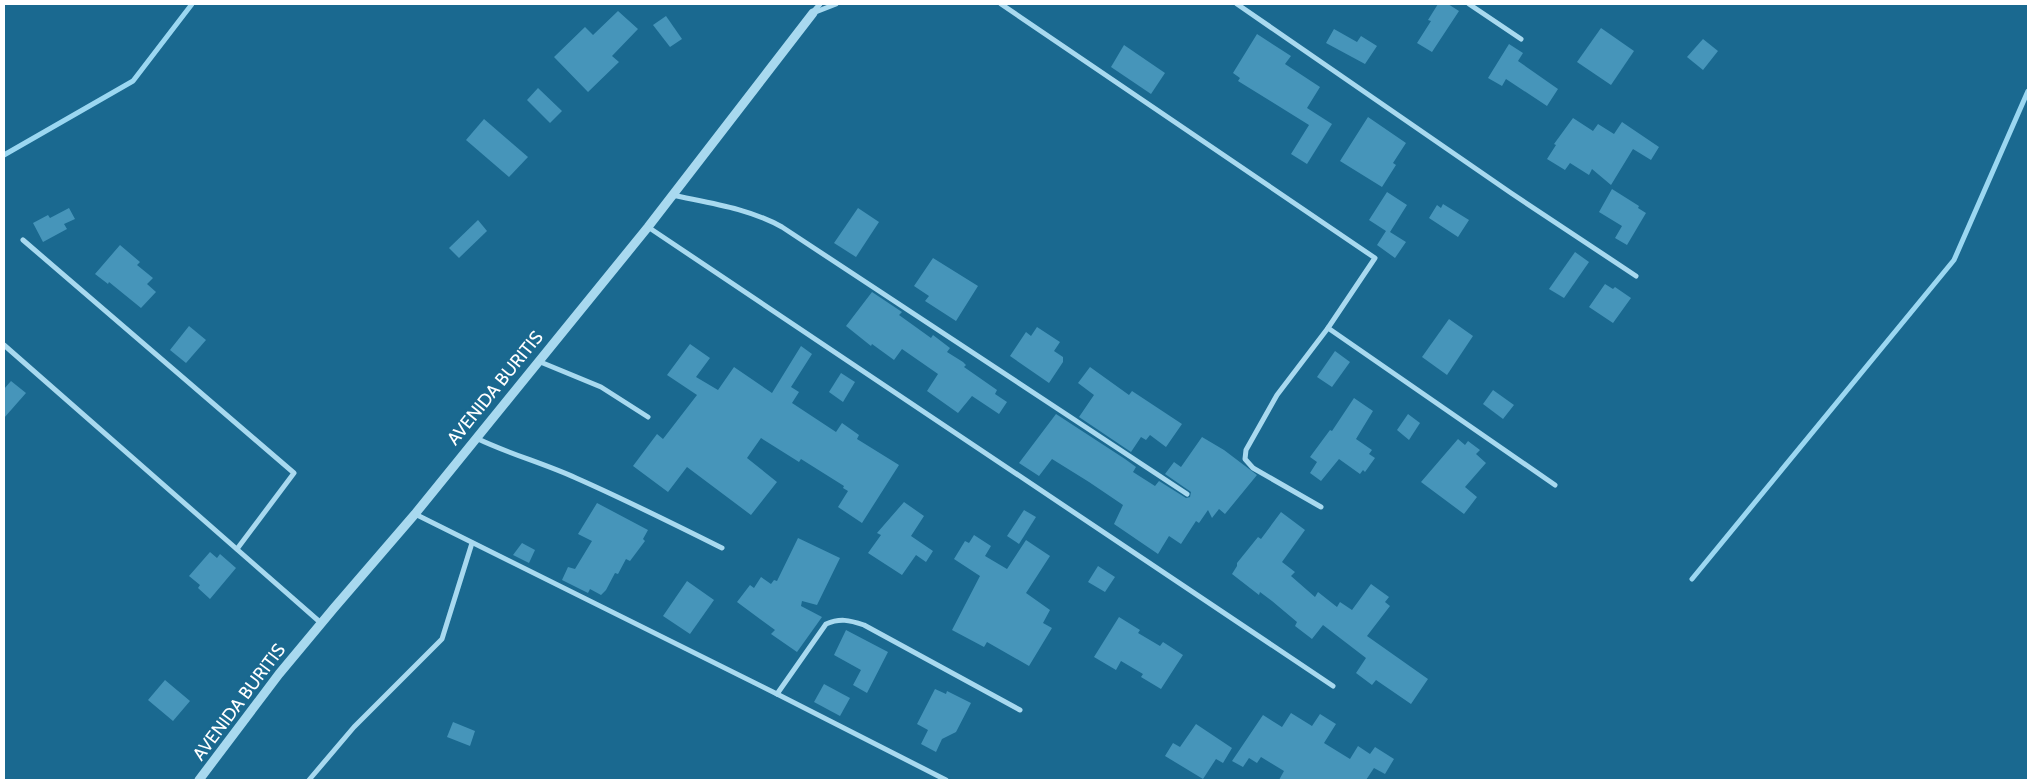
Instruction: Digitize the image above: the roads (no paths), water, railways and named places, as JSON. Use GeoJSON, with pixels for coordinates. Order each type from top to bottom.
{"type":"FeatureCollection","features":[{"type":"Feature","properties":{"kind":"street"},"geometry":{"type":"LineString","coordinates":[[813,13],[820,4]]}},
{"type":"Feature","properties":{"kind":"street"},"geometry":{"type":"LineString","coordinates":[[813,13],[836,4]]}},
{"type":"Feature","properties":{"kind":"street"},"geometry":{"type":"LineString","coordinates":[[1001,4],[1375,258],[1328,328],[1277,395],[1246,450],[1245,459],[1253,468],[1321,507]]}},
{"type":"Feature","properties":{"kind":"street"},"geometry":{"type":"LineString","coordinates":[[1237,4],[1510,193],[1636,276]]}},
{"type":"Feature","properties":{"kind":"street"},"geometry":{"type":"LineString","coordinates":[[1469,4],[1521,39]]}},
{"type":"Feature","properties":{"kind":"street","name":"AVENIDA BURITIS"},"geometry":{"type":"LineString","coordinates":[[200,780],[279,674],[415,514],[648,227],[813,13]]}},
{"type":"Feature","properties":{"kind":"street"},"geometry":{"type":"LineString","coordinates":[[672,195],[742,210],[767,218],[1187,494]]}},
{"type":"Feature","properties":{"kind":"street"},"geometry":{"type":"LineString","coordinates":[[648,227],[1333,686]]}},
{"type":"Feature","properties":{"kind":"street"},"geometry":{"type":"LineString","coordinates":[[24,240],[294,473],[237,550]]}},
{"type":"Feature","properties":{"kind":"street"},"geometry":{"type":"LineString","coordinates":[[1328,328],[1555,485]]}},
{"type":"Feature","properties":{"kind":"street"},"geometry":{"type":"LineString","coordinates":[[4,345],[321,623]]}},
{"type":"Feature","properties":{"kind":"street"},"geometry":{"type":"LineString","coordinates":[[538,361],[601,387],[648,417]]}},
{"type":"Feature","properties":{"kind":"street"},"geometry":{"type":"LineString","coordinates":[[476,438],[577,478],[722,548]]}},
{"type":"Feature","properties":{"kind":"street"},"geometry":{"type":"LineString","coordinates":[[415,514],[778,694],[946,780]]}},
{"type":"Feature","properties":{"kind":"street"},"geometry":{"type":"LineString","coordinates":[[309,780],[354,727],[442,640],[472,543]]}},
{"type":"Feature","properties":{"kind":"street"},"geometry":{"type":"LineString","coordinates":[[778,694],[826,624],[836,620],[849,620],[864,625],[1020,710]]}},
{"type":"Feature","properties":{"kind":"waterway"},"geometry":{"type":"LineString","coordinates":[[4,155],[133,81],[192,4]]}},
{"type":"Feature","properties":{"kind":"waterway"},"geometry":{"type":"LineString","coordinates":[[1692,579],[1954,260],[2028,91]]}}]}
